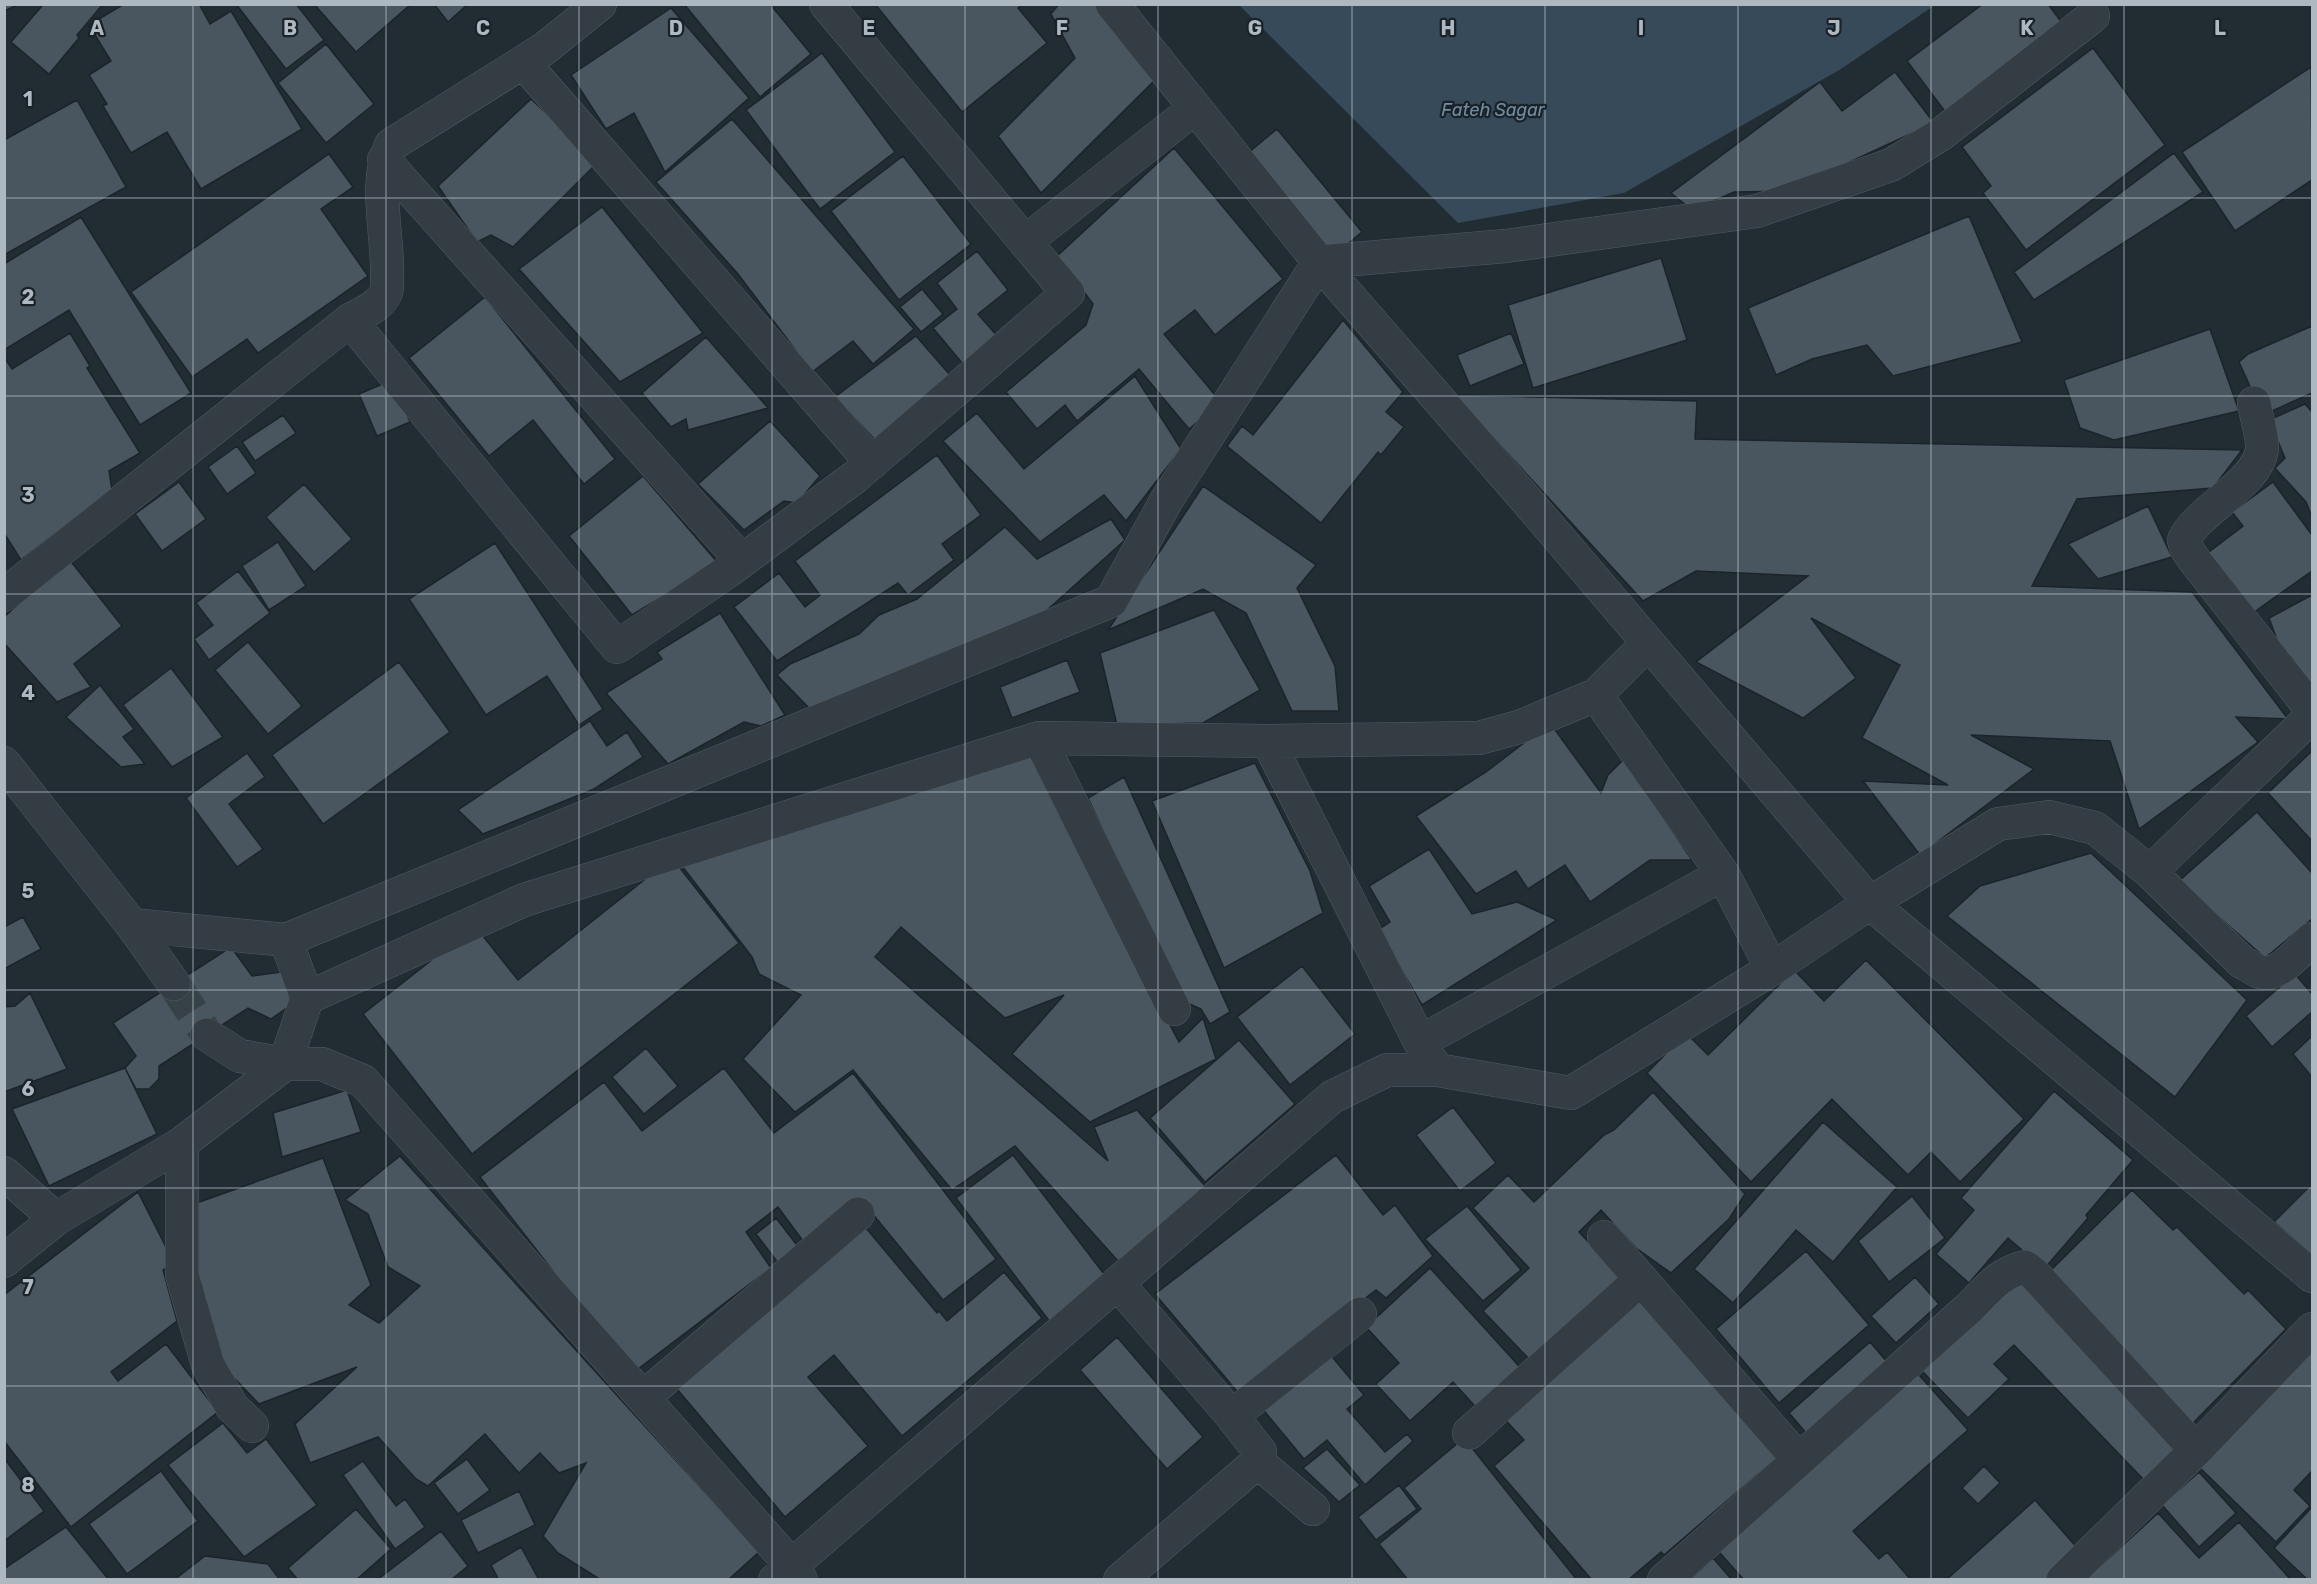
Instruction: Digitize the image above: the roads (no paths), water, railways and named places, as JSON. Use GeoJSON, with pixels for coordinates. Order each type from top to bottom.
{"type":"FeatureCollection","features":[{"type":"Feature","properties":{"kind":"street"},"geometry":{"type":"LineString","coordinates":[[4,594],[350,320],[376,306],[386,292],[387,255],[383,217],[384,160],[391,145],[544,49],[600,4]]}},
{"type":"Feature","properties":{"kind":"street"},"geometry":{"type":"LineString","coordinates":[[350,320],[617,647],[742,561],[872,463],[1068,293],[826,4]]}},
{"type":"Feature","properties":{"kind":"street"},"geometry":{"type":"LineString","coordinates":[[1112,4],[1319,262],[1870,903],[2313,1276]]}},
{"type":"Feature","properties":{"kind":"street"},"geometry":{"type":"LineString","coordinates":[[1319,262],[1506,246],[1757,211],[1891,165],[1940,135],[2093,16]]}},
{"type":"Feature","properties":{"kind":"street"},"geometry":{"type":"LineString","coordinates":[[523,62],[872,463]]}},
{"type":"Feature","properties":{"kind":"street"},"geometry":{"type":"LineString","coordinates":[[1026,242],[1196,108]]}},
{"type":"Feature","properties":{"kind":"street"},"geometry":{"type":"LineString","coordinates":[[384,160],[742,561]]}},
{"type":"Feature","properties":{"kind":"street"},"geometry":{"type":"LineString","coordinates":[[132,925],[286,940],[1111,601],[1166,501],[1319,262]]}},
{"type":"Feature","properties":{"kind":"street"},"geometry":{"type":"LineString","coordinates":[[2254,403],[2262,449],[2258,461],[2249,474],[2191,528],[2184,540],[2186,548],[2195,561],[2313,710]]}},
{"type":"Feature","properties":{"kind":"street"},"geometry":{"type":"LineString","coordinates":[[307,998],[524,900],[1040,738],[1268,741],[1479,738],[1519,727],[1596,695],[1648,643]]}},
{"type":"Feature","properties":{"kind":"street"},"geometry":{"type":"LineString","coordinates":[[1596,695],[1723,874],[1772,969]]}},
{"type":"Feature","properties":{"kind":"street"},"geometry":{"type":"LineString","coordinates":[[2150,872],[2313,716]]}},
{"type":"Feature","properties":{"kind":"street"},"geometry":{"type":"LineString","coordinates":[[1040,738],[1174,1010]]}},
{"type":"Feature","properties":{"kind":"street"},"geometry":{"type":"LineString","coordinates":[[1268,741],[1420,1042],[1437,1070]]}},
{"type":"Feature","properties":{"kind":"street"},"geometry":{"type":"LineString","coordinates":[[4,763],[132,925],[174,984]]}},
{"type":"Feature","properties":{"kind":"street"},"geometry":{"type":"LineString","coordinates":[[207,1035],[240,1056],[285,1064],[322,1064],[363,1081],[644,1398],[789,1575],[1037,1351],[1119,1284],[1332,1097],[1387,1070],[1437,1070],[1571,1093],[1772,969],[1870,903],[1998,824],[2049,817],[2095,828],[2150,872],[2242,962],[2261,972],[2274,971],[2313,939]]}},
{"type":"Feature","properties":{"kind":"street"},"geometry":{"type":"LineString","coordinates":[[1420,1042],[1723,874]]}},
{"type":"Feature","properties":{"kind":"street"},"geometry":{"type":"LineString","coordinates":[[4,1261],[56,1219],[182,1143],[285,1064],[307,998],[286,940]]}},
{"type":"Feature","properties":{"kind":"street"},"geometry":{"type":"LineString","coordinates":[[182,1143],[182,1275],[208,1365],[232,1407],[252,1426]]}},
{"type":"Feature","properties":{"kind":"street"},"geometry":{"type":"LineString","coordinates":[[4,1173],[56,1219]]}},
{"type":"Feature","properties":{"kind":"street"},"geometry":{"type":"LineString","coordinates":[[644,1398],[858,1214]]}},
{"type":"Feature","properties":{"kind":"street"},"geometry":{"type":"LineString","coordinates":[[1604,1237],[1798,1459]]}},
{"type":"Feature","properties":{"kind":"street"},"geometry":{"type":"LineString","coordinates":[[1664,1580],[1969,1308],[1998,1277],[2025,1267],[2196,1450]]}},
{"type":"Feature","properties":{"kind":"street"},"geometry":{"type":"LineString","coordinates":[[1469,1432],[1640,1280]]}},
{"type":"Feature","properties":{"kind":"street"},"geometry":{"type":"LineString","coordinates":[[1119,1284],[1232,1416],[1258,1448],[1260,1456],[1120,1580]]}},
{"type":"Feature","properties":{"kind":"street"},"geometry":{"type":"LineString","coordinates":[[1232,1416],[1360,1314]]}},
{"type":"Feature","properties":{"kind":"street"},"geometry":{"type":"LineString","coordinates":[[2063,1580],[2196,1450],[2313,1329]]}},
{"type":"Feature","properties":{"kind":"street"},"geometry":{"type":"LineString","coordinates":[[1257,1461],[1313,1509]]}},
{"type":"Feature","properties":{"kind":"water","name":"Fateh Sagar"},"geometry":{"type":"Polygon","coordinates":[[[1239,5],[1935,5],[1841,69],[1624,193],[1458,223],[1239,5]]]}},
{"type":"Feature","properties":{"kind":"tunnel"},"geometry":{"type":"LineString","coordinates":[[174,984],[207,1035]]}}]}
